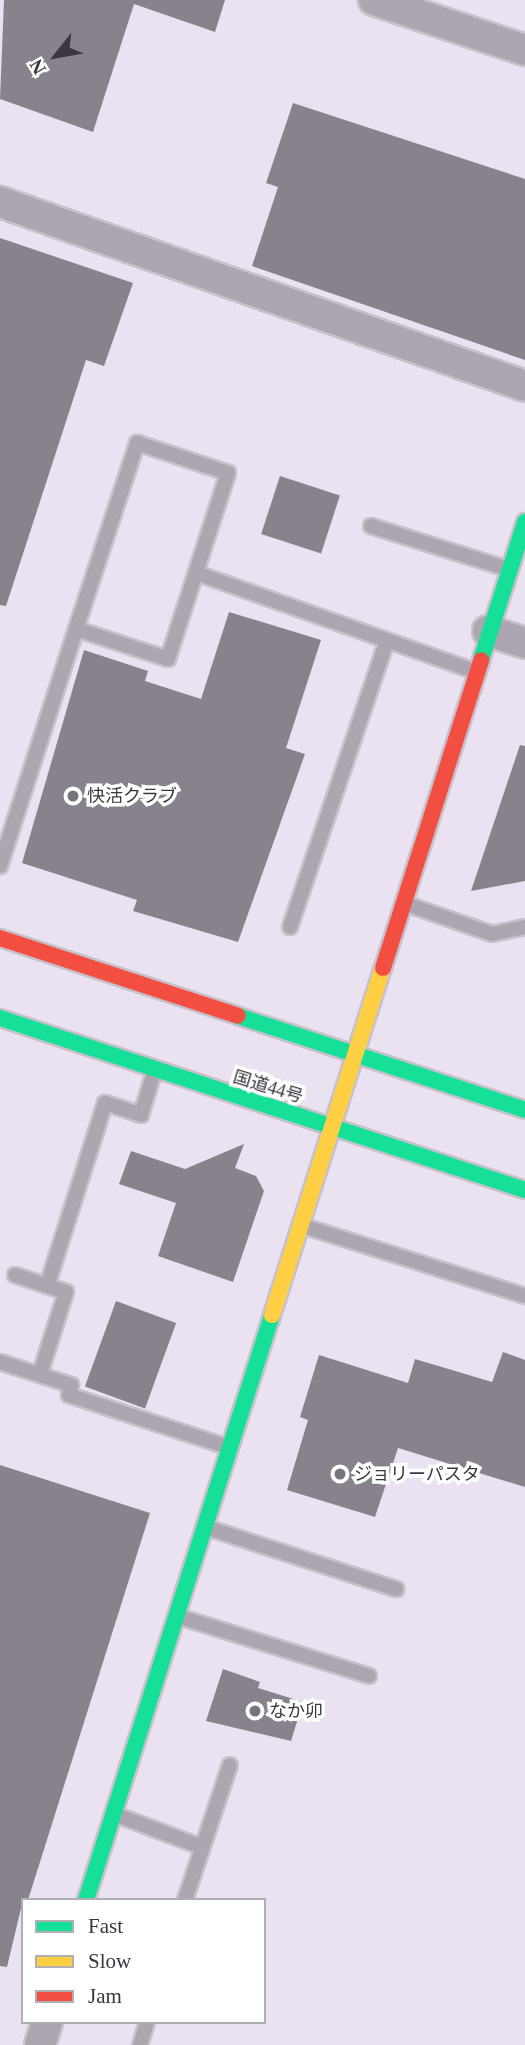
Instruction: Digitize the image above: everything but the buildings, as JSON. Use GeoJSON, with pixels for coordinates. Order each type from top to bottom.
{"type":"FeatureCollection","features":[{"type":"Feature","properties":{"kind":"main road"},"geometry":{"type":"LineString","coordinates":[[87,1898],[298,1225],[525,522]]}},
{"type":"Feature","properties":{"kind":"main road"},"geometry":{"type":"LineString","coordinates":[[0,939],[525,1110]]}},
{"type":"Feature","properties":{"kind":"main road","name":"国道44号"},"geometry":{"type":"LineString","coordinates":[[0,1018],[154,1072],[525,1191]]}},
{"type":"Feature","properties":{"kind":"street"},"geometry":{"type":"LineString","coordinates":[[374,0],[525,50]]}},
{"type":"Feature","properties":{"kind":"street"},"geometry":{"type":"LineString","coordinates":[[0,201],[525,386]]}},
{"type":"Feature","properties":{"kind":"street"},"geometry":{"type":"LineString","coordinates":[[488,631],[525,643]]}},
{"type":"Feature","properties":{"kind":"street"},"geometry":{"type":"LineString","coordinates":[[40,2045],[46,2024]]}},
{"type":"Feature","properties":{"kind":"lane"},"geometry":{"type":"LineString","coordinates":[[0,866],[76,629],[137,443],[228,473],[168,659],[76,629]]}},
{"type":"Feature","properties":{"kind":"lane"},"geometry":{"type":"LineString","coordinates":[[371,526],[508,569]]}},
{"type":"Feature","properties":{"kind":"lane"},"geometry":{"type":"LineString","coordinates":[[196,573],[475,671]]}},
{"type":"Feature","properties":{"kind":"lane"},"geometry":{"type":"LineString","coordinates":[[290,927],[387,641]]}},
{"type":"Feature","properties":{"kind":"lane"},"geometry":{"type":"LineString","coordinates":[[402,902],[492,934],[525,927]]}},
{"type":"Feature","properties":{"kind":"lane"},"geometry":{"type":"LineString","coordinates":[[47,1286],[105,1103],[141,1115],[154,1072]]}},
{"type":"Feature","properties":{"kind":"lane"},"geometry":{"type":"LineString","coordinates":[[298,1225],[525,1296]]}},
{"type":"Feature","properties":{"kind":"lane"},"geometry":{"type":"LineString","coordinates":[[15,1275],[66,1292],[40,1374]]}},
{"type":"Feature","properties":{"kind":"lane"},"geometry":{"type":"LineString","coordinates":[[0,1362],[71,1385],[69,1395],[228,1447]]}},
{"type":"Feature","properties":{"kind":"lane"},"geometry":{"type":"LineString","coordinates":[[203,1526],[396,1589]]}},
{"type":"Feature","properties":{"kind":"lane"},"geometry":{"type":"LineString","coordinates":[[176,1615],[369,1676]]}},
{"type":"Feature","properties":{"kind":"lane"},"geometry":{"type":"LineString","coordinates":[[186,1898],[230,1765]]}},
{"type":"Feature","properties":{"kind":"lane"},"geometry":{"type":"LineString","coordinates":[[113,1813],[202,1847]]}},
{"type":"Feature","properties":{"kind":"lane"},"geometry":{"type":"LineString","coordinates":[[140,2045],[146,2024]]}},
{"type":"Feature","properties":{"kind":"traffic: fast"},"geometry":{"type":"LineString","coordinates":[[481,660],[525,522]]}},
{"type":"Feature","properties":{"kind":"traffic: fast"},"geometry":{"type":"LineString","coordinates":[[238,1016],[525,1110]]}},
{"type":"Feature","properties":{"kind":"traffic: fast"},"geometry":{"type":"LineString","coordinates":[[0,1018],[525,1190]]}},
{"type":"Feature","properties":{"kind":"traffic: fast"},"geometry":{"type":"LineString","coordinates":[[87,1898],[272,1315]]}},
{"type":"Feature","properties":{"kind":"traffic: slow"},"geometry":{"type":"LineString","coordinates":[[272,1315],[383,968]]}},
{"type":"Feature","properties":{"kind":"traffic: jam"},"geometry":{"type":"LineString","coordinates":[[383,968],[481,660]]}},
{"type":"Feature","properties":{"kind":"traffic: jam"},"geometry":{"type":"LineString","coordinates":[[0,938],[238,1016]]}},
{"type":"Feature","properties":{"kind":"place","name":"快活クラブ"},"geometry":{"type":"Point","coordinates":[73,796]}},
{"type":"Feature","properties":{"kind":"place","name":"ジョリーパスタ"},"geometry":{"type":"Point","coordinates":[340,1474]}},
{"type":"Feature","properties":{"kind":"place","name":"なか卯"},"geometry":{"type":"Point","coordinates":[255,1711]}}]}
